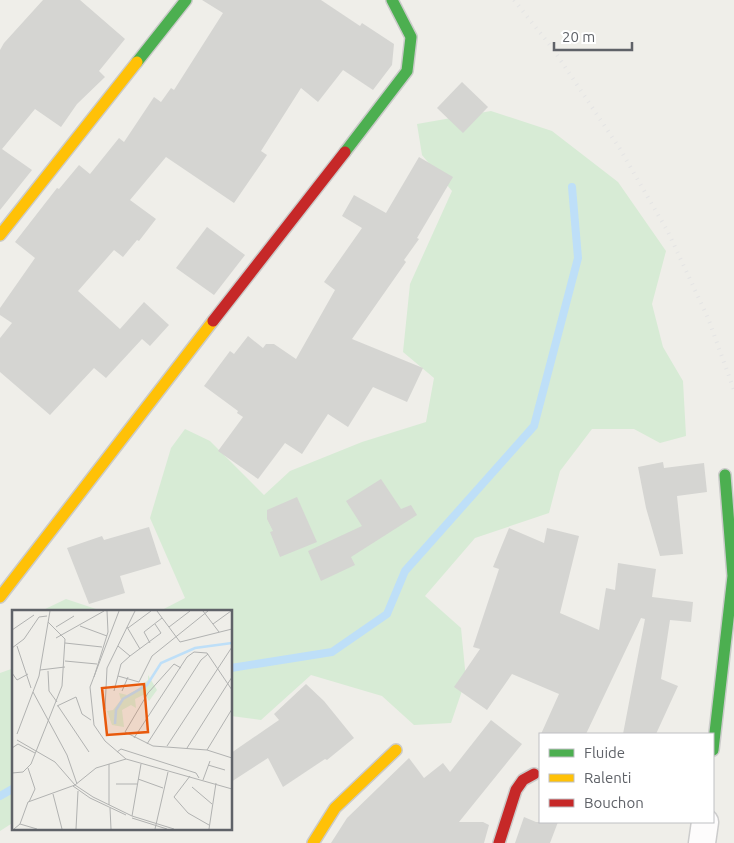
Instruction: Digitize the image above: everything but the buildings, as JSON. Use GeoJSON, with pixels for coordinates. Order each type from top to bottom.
{"type":"FeatureCollection","features":[{"type":"Feature","properties":{"kind":"street"},"geometry":{"type":"LineString","coordinates":[[0,235],[186,0]]}},
{"type":"Feature","properties":{"kind":"street"},"geometry":{"type":"LineString","coordinates":[[0,597],[407,71],[412,37],[392,0]]}},
{"type":"Feature","properties":{"kind":"street"},"geometry":{"type":"LineString","coordinates":[[714,741],[732,576],[725,475]]}},
{"type":"Feature","properties":{"kind":"street"},"geometry":{"type":"LineString","coordinates":[[313,843],[335,808],[396,750]]}},
{"type":"Feature","properties":{"kind":"street"},"geometry":{"type":"LineString","coordinates":[[499,843],[516,790],[523,780],[534,774]]}},
{"type":"Feature","properties":{"kind":"street"},"geometry":{"type":"LineString","coordinates":[[702,843],[704,823]]}},
{"type":"Feature","properties":{"kind":"green space"},"geometry":{"type":"Polygon","coordinates":[[[491,111],[552,131],[618,182],[666,251],[652,304],[663,347],[683,381],[686,436],[660,443],[634,429],[592,429],[560,471],[549,513],[475,538],[425,596],[461,628],[466,679],[451,723],[414,725],[382,696],[311,675],[261,720],[232,716],[232,610],[162,610],[185,598],[150,518],[171,448],[185,429],[210,441],[264,495],[290,471],[362,442],[426,422],[434,378],[403,352],[410,284],[452,191],[422,155],[417,124],[491,111]]]}},
{"type":"Feature","properties":{"kind":"green space"},"geometry":{"type":"Polygon","coordinates":[[[66,599],[99,610],[43,610],[66,599]]]}},
{"type":"Feature","properties":{"kind":"green space"},"geometry":{"type":"Polygon","coordinates":[[[12,669],[12,823],[0,831],[0,673],[12,669]]]}},
{"type":"Feature","properties":{"kind":"waterway"},"geometry":{"type":"LineString","coordinates":[[232,668],[332,652],[387,614],[405,571],[534,426],[578,258],[572,187]]}},
{"type":"Feature","properties":{"kind":"waterway"},"geometry":{"type":"LineString","coordinates":[[0,796],[12,789]]}},
{"type":"Feature","properties":{"kind":"railway"},"geometry":{"type":"LineString","coordinates":[[514,0],[553,49],[620,149],[668,232],[708,318],[734,390]]}},
{"type":"Feature","properties":{"kind":"traffic: fast"},"geometry":{"type":"LineString","coordinates":[[137,62],[186,0]]}},
{"type":"Feature","properties":{"kind":"traffic: fast"},"geometry":{"type":"LineString","coordinates":[[345,152],[407,71],[411,37],[392,0]]}},
{"type":"Feature","properties":{"kind":"traffic: fast"},"geometry":{"type":"LineString","coordinates":[[714,741],[733,576],[725,475]]}},
{"type":"Feature","properties":{"kind":"traffic: slow"},"geometry":{"type":"LineString","coordinates":[[0,235],[137,62]]}},
{"type":"Feature","properties":{"kind":"traffic: slow"},"geometry":{"type":"LineString","coordinates":[[0,597],[213,321]]}},
{"type":"Feature","properties":{"kind":"traffic: slow"},"geometry":{"type":"LineString","coordinates":[[313,843],[335,808],[396,750]]}},
{"type":"Feature","properties":{"kind":"traffic: jam"},"geometry":{"type":"LineString","coordinates":[[213,321],[345,152]]}},
{"type":"Feature","properties":{"kind":"traffic: jam"},"geometry":{"type":"LineString","coordinates":[[499,843],[516,790],[523,780],[534,774]]}}]}
